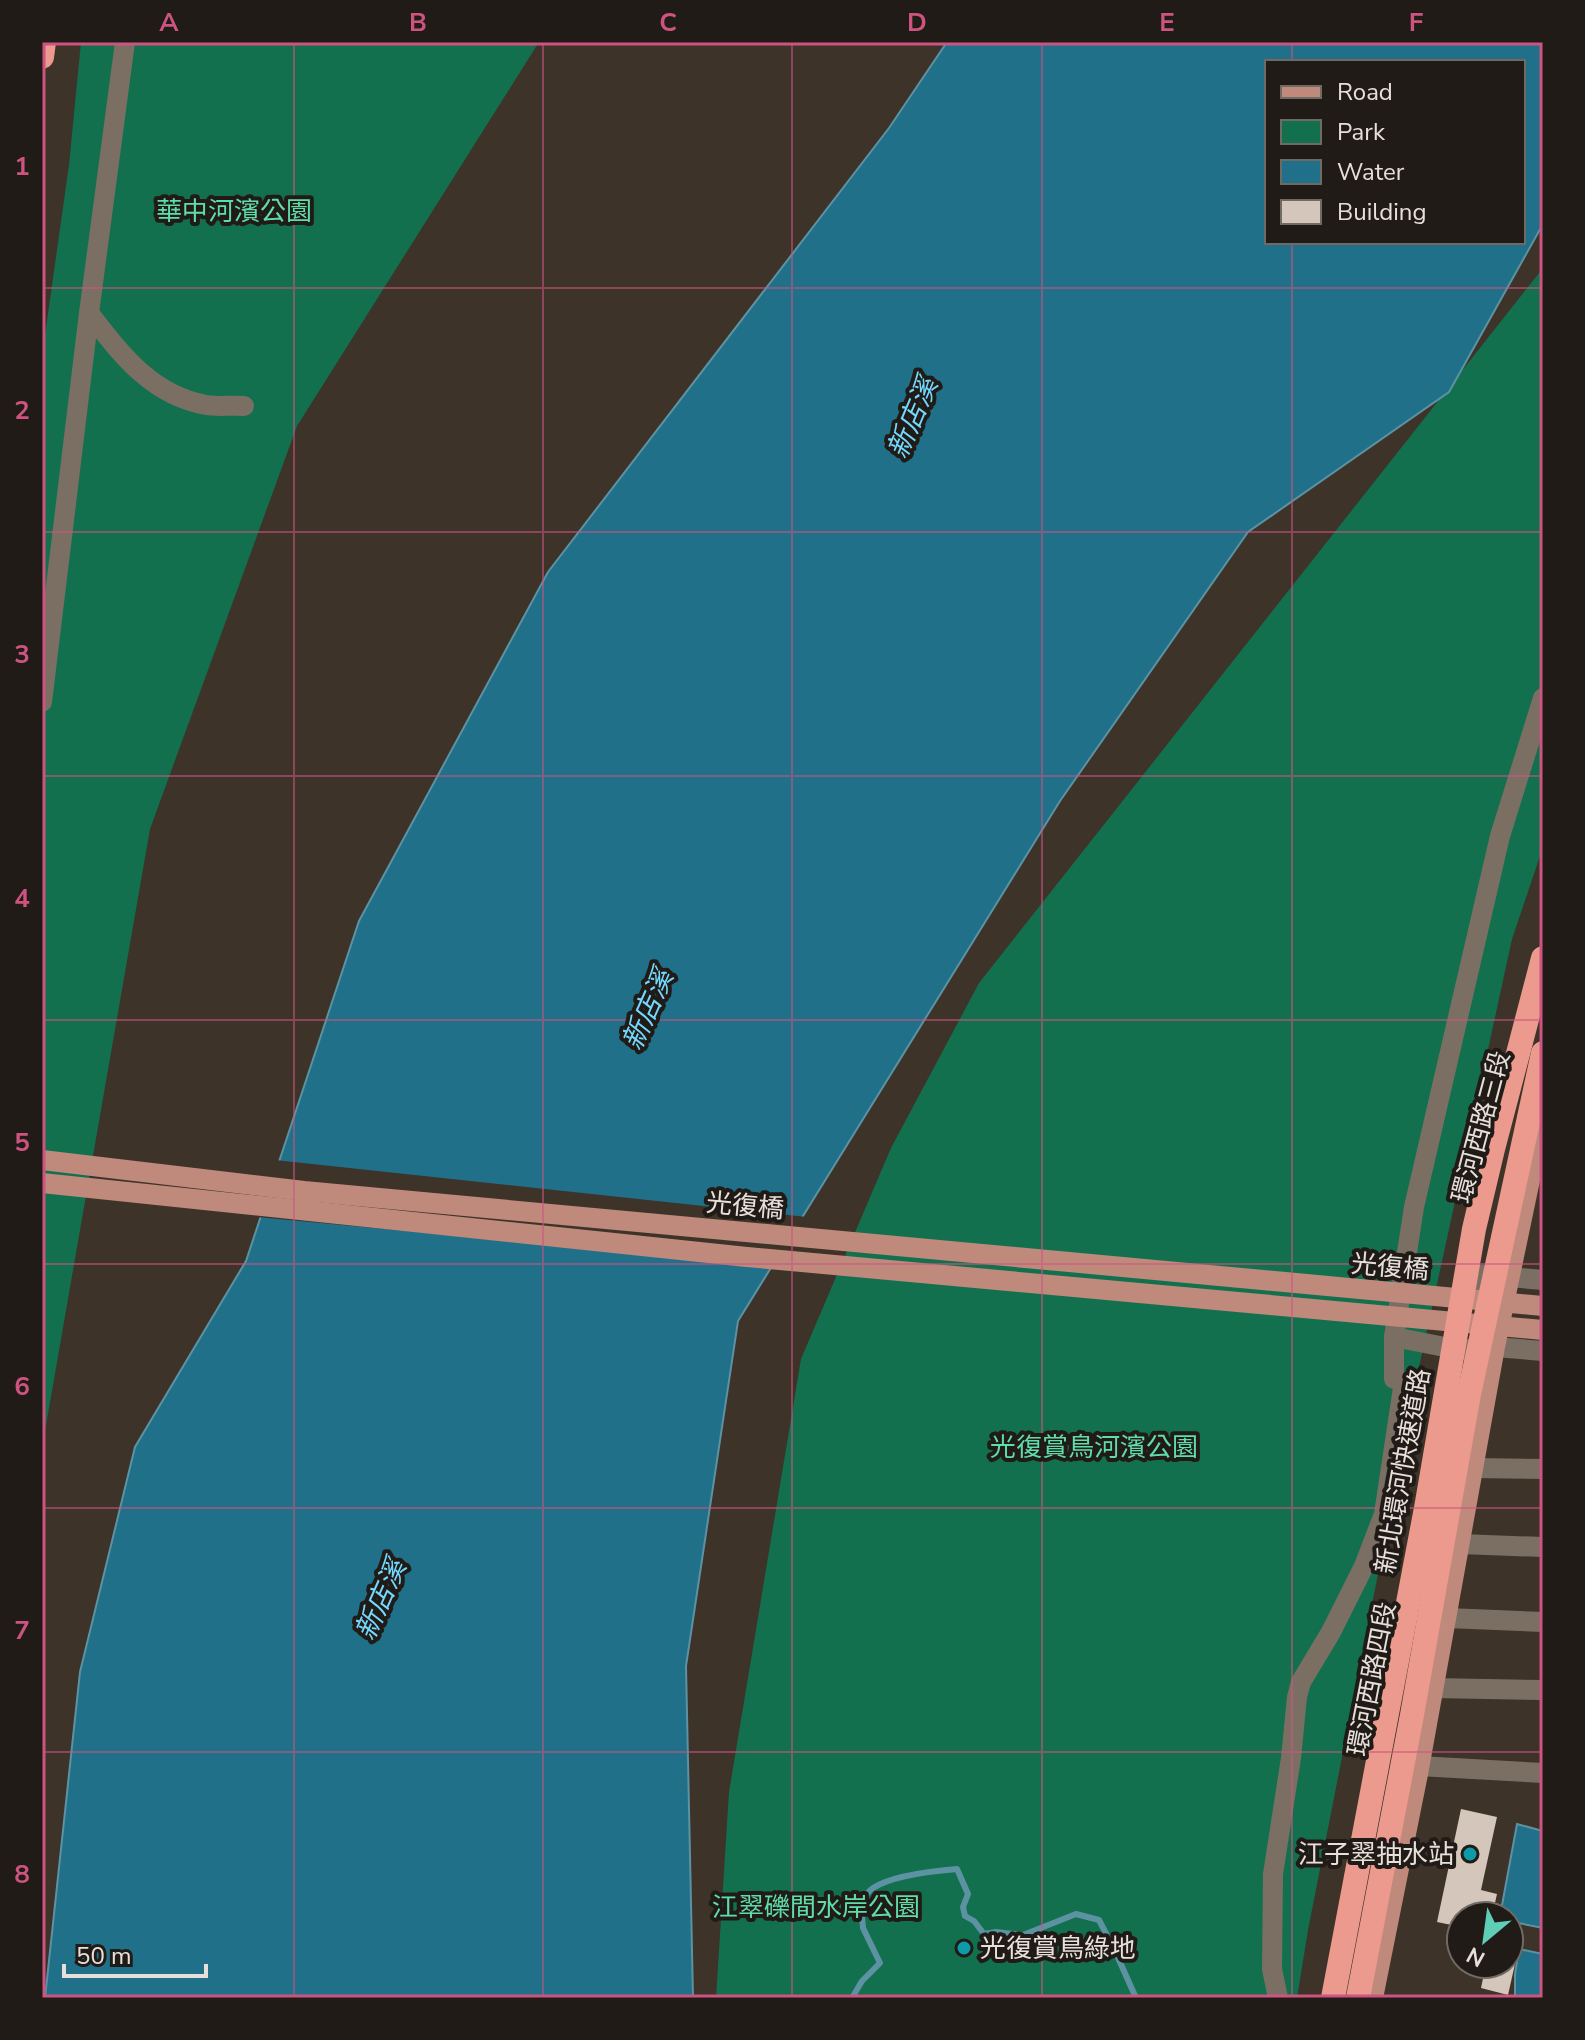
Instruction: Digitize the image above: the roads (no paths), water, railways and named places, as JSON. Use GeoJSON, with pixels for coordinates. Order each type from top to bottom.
{"type":"FeatureCollection","features":[{"type":"Feature","properties":{"kind":"highway"},"geometry":{"type":"LineString","coordinates":[[42,57],[44,42]]}},
{"type":"Feature","properties":{"kind":"highway","name":"新北環河快速道路"},"geometry":{"type":"LineString","coordinates":[[1334,1998],[1426,1508],[1474,1229],[1543,958]]}},
{"type":"Feature","properties":{"kind":"highway","name":"新北環河快速道路"},"geometry":{"type":"LineString","coordinates":[[1358,1998],[1469,1394],[1543,1053]]}},
{"type":"Feature","properties":{"kind":"main road","name":"環河西路三段"},"geometry":{"type":"LineString","coordinates":[[1473,1274],[1483,1222],[1543,993]]}},
{"type":"Feature","properties":{"kind":"main road"},"geometry":{"type":"LineString","coordinates":[[1373,1998],[1447,1618],[1495,1347],[1543,1118]]}},
{"type":"Feature","properties":{"kind":"main road","name":"光復橋"},"geometry":{"type":"LineString","coordinates":[[42,1160],[320,1193],[1543,1306]]}},
{"type":"Feature","properties":{"kind":"main road","name":"光復橋"},"geometry":{"type":"LineString","coordinates":[[42,1183],[747,1257],[1543,1330]]}},
{"type":"Feature","properties":{"kind":"main road","name":"環河西路四段"},"geometry":{"type":"LineString","coordinates":[[1334,1998],[1403,1656],[1460,1350]]}},
{"type":"Feature","properties":{"kind":"street"},"geometry":{"type":"LineString","coordinates":[[42,702],[125,42]]}},
{"type":"Feature","properties":{"kind":"street"},"geometry":{"type":"LineString","coordinates":[[89,313],[141,375],[171,394],[206,405],[244,406]]}},
{"type":"Feature","properties":{"kind":"street"},"geometry":{"type":"LineString","coordinates":[[1278,1998],[1272,1969],[1273,1874],[1297,1697],[1301,1682],[1331,1632],[1364,1566],[1384,1514],[1404,1381],[1394,1379],[1394,1337],[1414,1207],[1500,836],[1543,698]]}},
{"type":"Feature","properties":{"kind":"street"},"geometry":{"type":"LineString","coordinates":[[1473,1274],[1543,1280]]}},
{"type":"Feature","properties":{"kind":"street","name":"環河西路四段"},"geometry":{"type":"LineString","coordinates":[[1460,1350],[1473,1274]]}},
{"type":"Feature","properties":{"kind":"street"},"geometry":{"type":"LineString","coordinates":[[1394,1337],[1460,1350],[1495,1347],[1543,1351]]}},
{"type":"Feature","properties":{"kind":"street"},"geometry":{"type":"LineString","coordinates":[[1474,1468],[1543,1469]]}},
{"type":"Feature","properties":{"kind":"street"},"geometry":{"type":"LineString","coordinates":[[1460,1544],[1543,1547]]}},
{"type":"Feature","properties":{"kind":"street"},"geometry":{"type":"LineString","coordinates":[[1447,1618],[1543,1622]]}},
{"type":"Feature","properties":{"kind":"street"},"geometry":{"type":"LineString","coordinates":[[1433,1688],[1543,1690]]}},
{"type":"Feature","properties":{"kind":"street"},"geometry":{"type":"LineString","coordinates":[[1419,1766],[1543,1773]]}},
{"type":"Feature","properties":{"kind":"water","name":"新店溪"},"geometry":{"type":"Polygon","coordinates":[[[947,42],[1543,42],[1543,224],[1449,392],[1248,532],[1060,801],[738,1321],[686,1666],[693,1998],[45,1998],[80,1672],[135,1447],[246,1261],[359,921],[548,572],[889,128],[947,42]]]}},
{"type":"Feature","properties":{"kind":"water"},"geometry":{"type":"Polygon","coordinates":[[[1517,1824],[1543,1831],[1543,1928],[1525,1924],[1525,1900],[1503,1900],[1517,1824]]]}},
{"type":"Feature","properties":{"kind":"water"},"geometry":{"type":"Polygon","coordinates":[[[1525,1950],[1543,1954],[1543,1998],[1515,1998],[1515,1980],[1525,1980],[1525,1950]]]}},
{"type":"Feature","properties":{"kind":"waterway"},"geometry":{"type":"LineString","coordinates":[[852,1998],[862,1981],[880,1963],[863,1928],[861,1903],[868,1893],[881,1884],[902,1877],[957,1869],[968,1894],[963,1907],[965,1916],[974,1921],[984,1934],[1023,1935],[1076,1914],[1099,1920],[1136,1998]]}},
{"type":"Feature","properties":{"kind":"place","name":"江子翠抽水站"},"geometry":{"type":"Point","coordinates":[1470,1854]}},
{"type":"Feature","properties":{"kind":"place","name":"光復賞鳥綠地"},"geometry":{"type":"Point","coordinates":[964,1948]}},
{"type":"Feature","properties":{"kind":"park label","name":"華中河濱公園"},"geometry":{"type":"Point","coordinates":[234,211]}},
{"type":"Feature","properties":{"kind":"park label","name":"光復賞鳥河濱公園"},"geometry":{"type":"Point","coordinates":[1094,1447]}},
{"type":"Feature","properties":{"kind":"park label","name":"江翠礫間水岸公園"},"geometry":{"type":"Point","coordinates":[816,1907]}}]}
